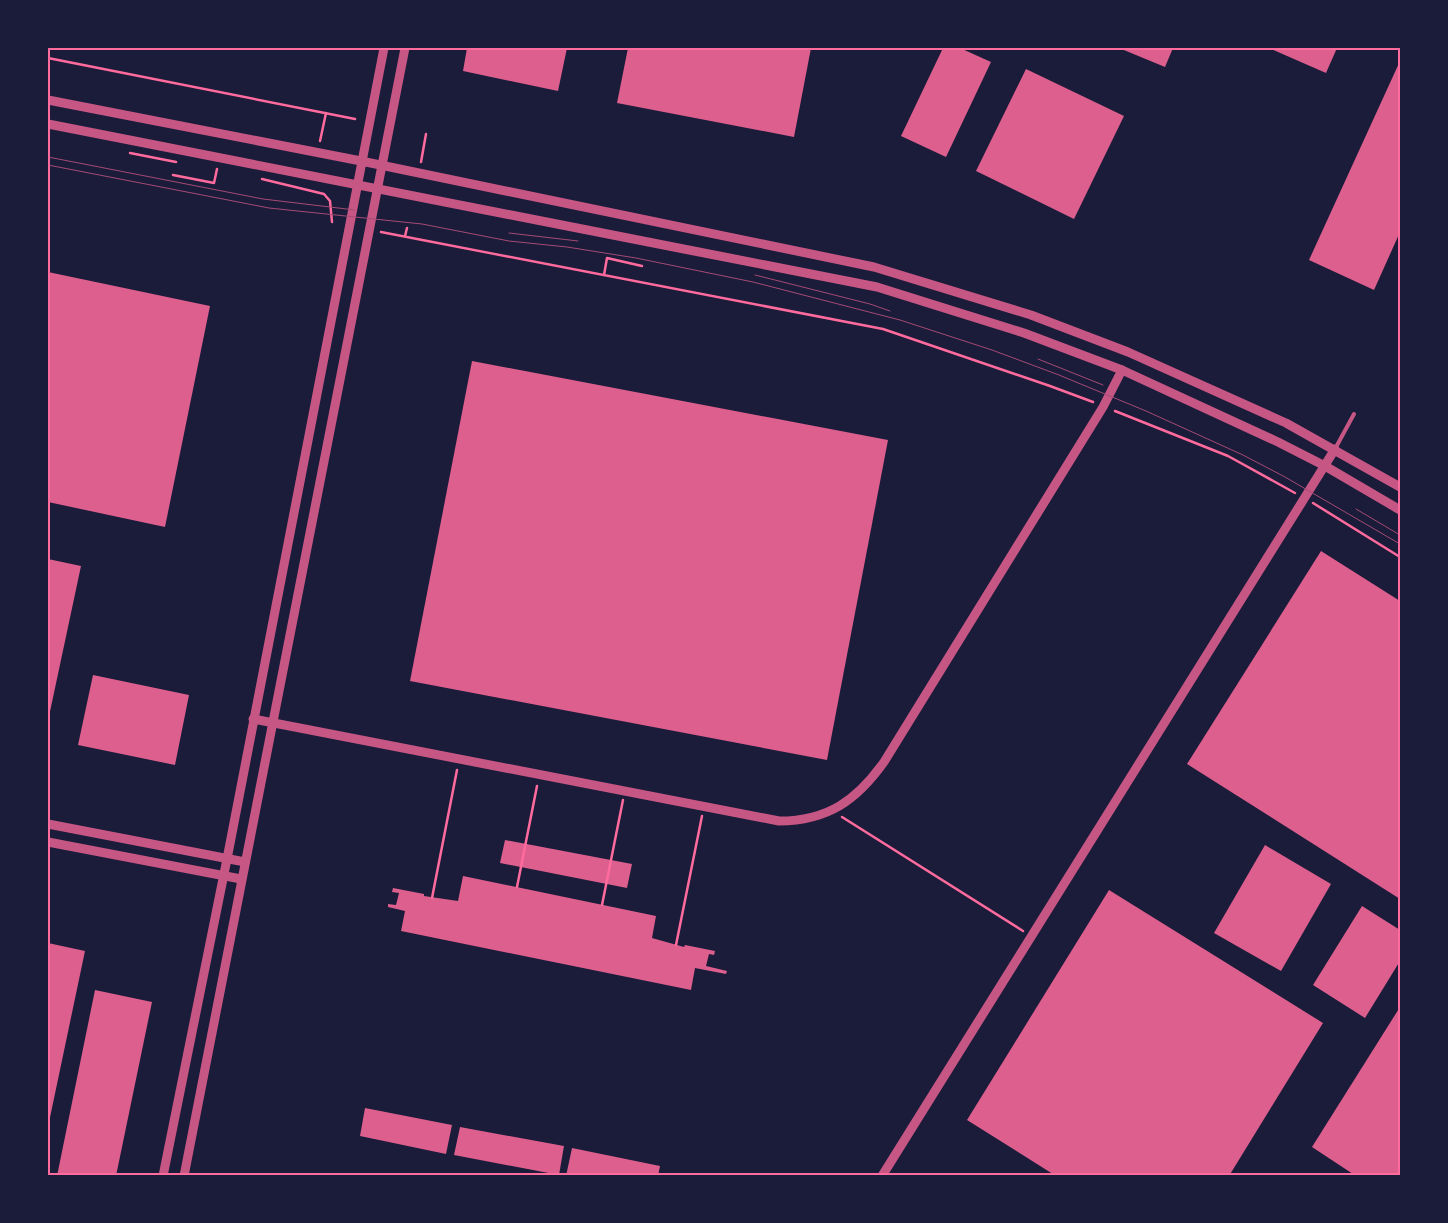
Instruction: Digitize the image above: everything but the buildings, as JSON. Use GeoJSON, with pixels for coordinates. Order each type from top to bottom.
{"type":"FeatureCollection","features":[{"type":"Feature","properties":{"kind":"street"},"geometry":{"type":"LineString","coordinates":[[163,1176],[384,48]]}},
{"type":"Feature","properties":{"kind":"street"},"geometry":{"type":"LineString","coordinates":[[184,1176],[405,48]]}},
{"type":"Feature","properties":{"kind":"street"},"geometry":{"type":"LineString","coordinates":[[48,100],[382,165],[874,266],[1031,315],[1120,349],[1286,423],[1400,487]]}},
{"type":"Feature","properties":{"kind":"street"},"geometry":{"type":"LineString","coordinates":[[48,124],[877,287],[1024,333],[1122,370],[1238,423],[1325,466],[1400,510]]}},
{"type":"Feature","properties":{"kind":"street"},"geometry":{"type":"LineString","coordinates":[[254,719],[780,821],[811,819],[827,813],[842,805],[859,792],[884,762],[1103,406],[1122,370]]}},
{"type":"Feature","properties":{"kind":"street"},"geometry":{"type":"LineString","coordinates":[[882,1176],[1335,449]]}},
{"type":"Feature","properties":{"kind":"street"},"geometry":{"type":"LineString","coordinates":[[48,824],[245,862]]}},
{"type":"Feature","properties":{"kind":"street"},"geometry":{"type":"LineString","coordinates":[[48,842],[241,879]]}},
{"type":"Feature","properties":{"kind":"lane"},"geometry":{"type":"LineString","coordinates":[[1335,449],[1354,414]]}},
{"type":"Feature","properties":{"kind":"path"},"geometry":{"type":"LineString","coordinates":[[48,58],[355,119]]}},
{"type":"Feature","properties":{"kind":"path"},"geometry":{"type":"LineString","coordinates":[[319,145],[326,112]]}},
{"type":"Feature","properties":{"kind":"path"},"geometry":{"type":"LineString","coordinates":[[420,166],[426,134]]}},
{"type":"Feature","properties":{"kind":"path"},"geometry":{"type":"LineString","coordinates":[[122,151],[185,163]]}},
{"type":"Feature","properties":{"kind":"path"},"geometry":{"type":"LineString","coordinates":[[210,168],[225,171]]}},
{"type":"Feature","properties":{"kind":"path"},"geometry":{"type":"LineString","coordinates":[[173,175],[214,183],[217,169]]}},
{"type":"Feature","properties":{"kind":"path"},"geometry":{"type":"LineString","coordinates":[[259,178],[324,194],[330,201],[332,222]]}},
{"type":"Feature","properties":{"kind":"path"},"geometry":{"type":"LineString","coordinates":[[406,236],[407,228]]}},
{"type":"Feature","properties":{"kind":"path"},"geometry":{"type":"LineString","coordinates":[[382,232],[883,330],[1093,402]]}},
{"type":"Feature","properties":{"kind":"path"},"geometry":{"type":"LineString","coordinates":[[604,275],[607,258],[642,266]]}},
{"type":"Feature","properties":{"kind":"path"},"geometry":{"type":"LineString","coordinates":[[1115,411],[1228,456],[1277,482],[1400,557]]}},
{"type":"Feature","properties":{"kind":"path"},"geometry":{"type":"LineString","coordinates":[[432,898],[458,766]]}},
{"type":"Feature","properties":{"kind":"path"},"geometry":{"type":"LineString","coordinates":[[517,887],[537,782]]}},
{"type":"Feature","properties":{"kind":"path"},"geometry":{"type":"LineString","coordinates":[[602,905],[623,799]]}},
{"type":"Feature","properties":{"kind":"path"},"geometry":{"type":"LineString","coordinates":[[676,946],[703,815]]}},
{"type":"Feature","properties":{"kind":"path"},"geometry":{"type":"LineString","coordinates":[[839,816],[1023,931]]}},
{"type":"Feature","properties":{"kind":"tram line"},"geometry":{"type":"LineString","coordinates":[[48,157],[263,199],[355,210]]}},
{"type":"Feature","properties":{"kind":"tram line"},"geometry":{"type":"LineString","coordinates":[[48,165],[269,208],[422,224],[509,241],[567,247],[636,258],[753,282],[900,320],[992,350],[1146,411],[1243,455],[1285,477],[1400,544]]}},
{"type":"Feature","properties":{"kind":"tram line"},"geometry":{"type":"LineString","coordinates":[[509,233],[578,241]]}},
{"type":"Feature","properties":{"kind":"tram line"},"geometry":{"type":"LineString","coordinates":[[755,275],[870,304],[890,311]]}},
{"type":"Feature","properties":{"kind":"tram line"},"geometry":{"type":"LineString","coordinates":[[1038,359],[1103,385]]}},
{"type":"Feature","properties":{"kind":"tram line"},"geometry":{"type":"LineString","coordinates":[[1356,509],[1400,535]]}}]}
